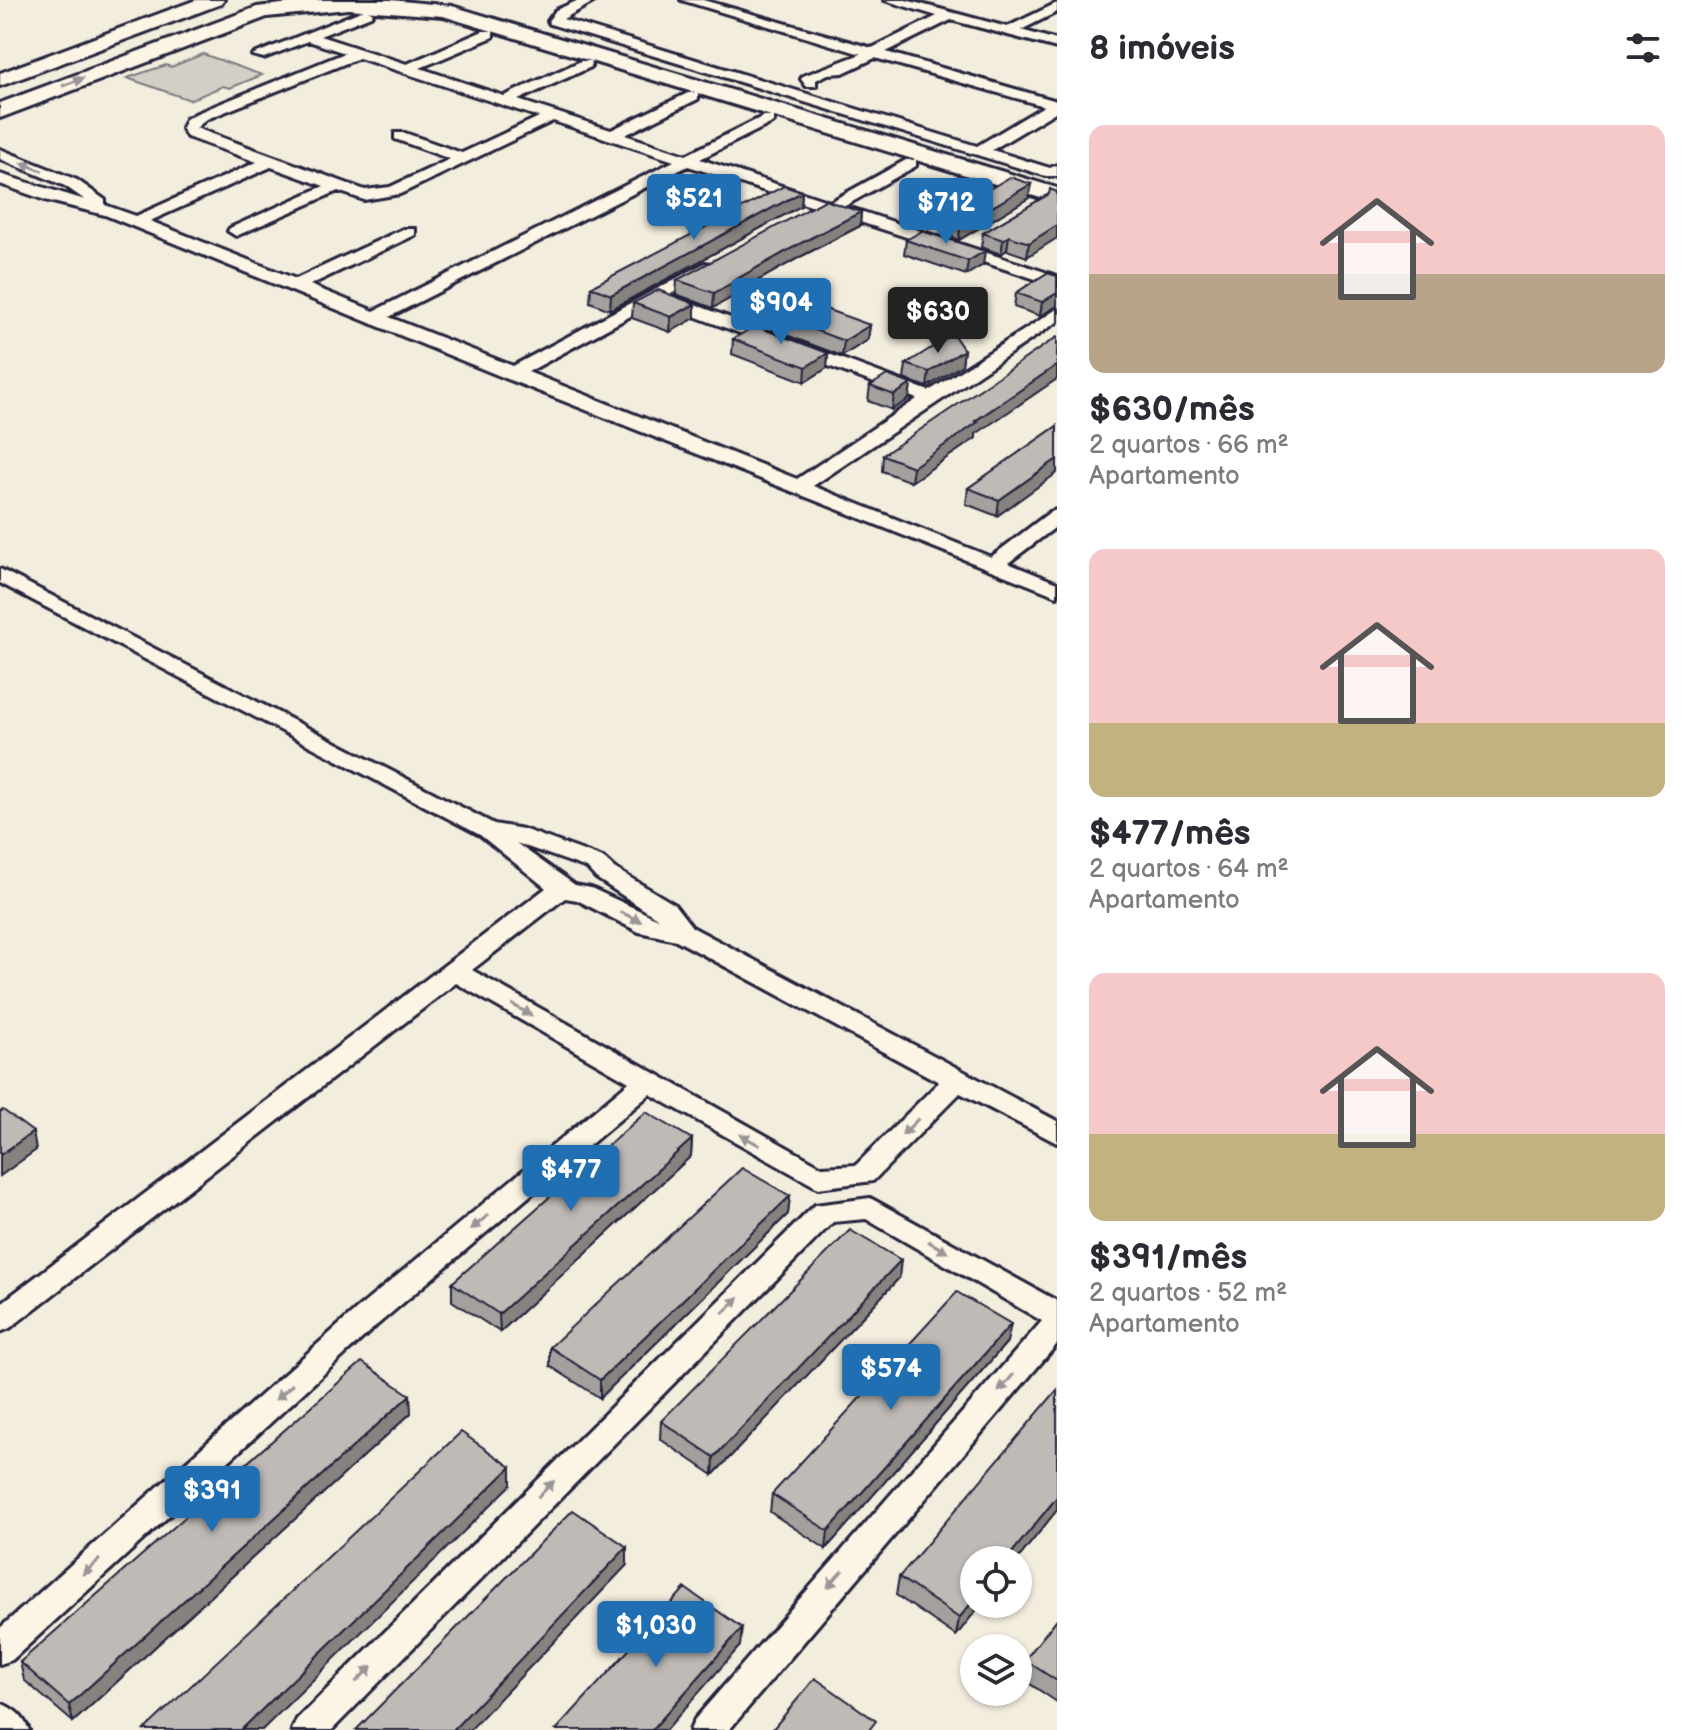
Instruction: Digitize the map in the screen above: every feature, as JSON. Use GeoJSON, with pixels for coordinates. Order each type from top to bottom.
{"type":"FeatureCollection","features":[{"type":"Feature","properties":{"kind":"street"},"geometry":{"type":"LineString","coordinates":[[0,80],[214,0]]}},
{"type":"Feature","properties":{"kind":"street"},"geometry":{"type":"LineString","coordinates":[[296,0],[445,10],[562,45],[1041,202]]}},
{"type":"Feature","properties":{"kind":"street"},"geometry":{"type":"LineString","coordinates":[[548,19],[590,0]]}},
{"type":"Feature","properties":{"kind":"street"},"geometry":{"type":"LineString","coordinates":[[688,0],[1057,105]]}},
{"type":"Feature","properties":{"kind":"street"},"geometry":{"type":"LineString","coordinates":[[891,0],[1057,44]]}},
{"type":"Feature","properties":{"kind":"street"},"geometry":{"type":"LineString","coordinates":[[923,9],[941,0]]}},
{"type":"Feature","properties":{"kind":"street"},"geometry":{"type":"LineString","coordinates":[[259,55],[307,36],[356,5]]}},
{"type":"Feature","properties":{"kind":"street"},"geometry":{"type":"LineString","coordinates":[[2,111],[264,11],[356,5]]}},
{"type":"Feature","properties":{"kind":"street"},"geometry":{"type":"LineString","coordinates":[[1009,31],[1057,7]]}},
{"type":"Feature","properties":{"kind":"street"},"geometry":{"type":"LineString","coordinates":[[791,94],[811,83],[824,84],[842,75],[838,70],[949,16]]}},
{"type":"Feature","properties":{"kind":"street"},"geometry":{"type":"LineString","coordinates":[[548,19],[562,45]]}},
{"type":"Feature","properties":{"kind":"street"},"geometry":{"type":"LineString","coordinates":[[548,19],[1051,173],[1057,170]]}},
{"type":"Feature","properties":{"kind":"street"},"geometry":{"type":"LineString","coordinates":[[407,69],[488,34]]}},
{"type":"Feature","properties":{"kind":"street"},"geometry":{"type":"LineString","coordinates":[[307,36],[688,161],[967,245],[1057,281]]}},
{"type":"Feature","properties":{"kind":"street"},"geometry":{"type":"LineString","coordinates":[[358,53],[191,122],[192,134],[364,195],[385,194],[553,116]]}},
{"type":"Feature","properties":{"kind":"street"},"geometry":{"type":"LineString","coordinates":[[504,101],[586,64]]}},
{"type":"Feature","properties":{"kind":"street"},"geometry":{"type":"LineString","coordinates":[[611,136],[693,96]]}},
{"type":"Feature","properties":{"kind":"street"},"geometry":{"type":"LineString","coordinates":[[979,151],[1057,105]]}},
{"type":"Feature","properties":{"kind":"street"},"geometry":{"type":"LineString","coordinates":[[373,318],[769,119]]}},
{"type":"Feature","properties":{"kind":"street"},"geometry":{"type":"LineString","coordinates":[[400,136],[462,158]]}},
{"type":"Feature","properties":{"kind":"street"},"geometry":{"type":"LineString","coordinates":[[0,154],[75,186],[110,211]]}},
{"type":"Feature","properties":{"kind":"street"},"geometry":{"type":"LineString","coordinates":[[136,222],[270,162]]}},
{"type":"Feature","properties":{"kind":"street"},"geometry":{"type":"LineString","coordinates":[[796,219],[911,163]]}},
{"type":"Feature","properties":{"kind":"street"},"geometry":{"type":"LineString","coordinates":[[0,179],[51,197],[110,211],[1057,590]]}},
{"type":"Feature","properties":{"kind":"street"},"geometry":{"type":"LineString","coordinates":[[51,197],[75,186]]}},
{"type":"Feature","properties":{"kind":"street"},"geometry":{"type":"LineString","coordinates":[[236,231],[337,186]]}},
{"type":"Feature","properties":{"kind":"street"},"geometry":{"type":"LineString","coordinates":[[295,286],[409,232]]}},
{"type":"Feature","properties":{"kind":"street"},"geometry":{"type":"LineString","coordinates":[[511,374],[716,262]]}},
{"type":"Feature","properties":{"kind":"street"},"geometry":{"type":"LineString","coordinates":[[655,295],[931,398]]}},
{"type":"Feature","properties":{"kind":"street"},"geometry":{"type":"LineString","coordinates":[[798,487],[1057,314]]}},
{"type":"Feature","properties":{"kind":"street"},"geometry":{"type":"LineString","coordinates":[[993,565],[1057,516]]}},
{"type":"Feature","properties":{"kind":"street"},"geometry":{"type":"LineString","coordinates":[[0,575],[488,830],[515,834],[595,863],[605,873],[665,910],[683,933]]}},
{"type":"Feature","properties":{"kind":"street"},"geometry":{"type":"LineString","coordinates":[[488,830],[502,845],[565,887],[648,926],[683,933],[1057,1133]]}},
{"type":"Feature","properties":{"kind":"street"},"geometry":{"type":"LineString","coordinates":[[565,887],[555,867],[577,859]]}},
{"type":"Feature","properties":{"kind":"street"},"geometry":{"type":"LineString","coordinates":[[0,1320],[565,887],[599,886],[605,873]]}},
{"type":"Feature","properties":{"kind":"street"},"geometry":{"type":"LineString","coordinates":[[454,971],[818,1178],[863,1174],[957,1080]]}},
{"type":"Feature","properties":{"kind":"street"},"geometry":{"type":"LineString","coordinates":[[0,1649],[367,1317],[647,1082]]}},
{"type":"Feature","properties":{"kind":"street"},"geometry":{"type":"LineString","coordinates":[[863,1174],[870,1208]]}},
{"type":"Feature","properties":{"kind":"street"},"geometry":{"type":"LineString","coordinates":[[818,1178],[825,1212]]}},
{"type":"Feature","properties":{"kind":"street"},"geometry":{"type":"LineString","coordinates":[[309,1730],[825,1212],[870,1208],[1057,1315]]}},
{"type":"Feature","properties":{"kind":"street"},"geometry":{"type":"LineString","coordinates":[[707,1730],[1057,1324]]}},
{"type":"Feature","properties":{"kind":"street"},"geometry":{"type":"LineString","coordinates":[[0,1719],[12,1730]]}},
{"type":"Feature","properties":{"kind":"shaded area"},"geometry":{"type":"Polygon","coordinates":[[[203,54],[262,75],[230,88],[223,86],[190,100],[127,78],[166,65],[171,67],[203,54]]]}},
{"type":"Feature","properties":{"kind":"building"},"geometry":{"type":"Polygon","coordinates":[[[1010,177],[1031,184],[960,226],[942,217],[1010,177]]]}},
{"type":"Feature","properties":{"kind":"building"},"geometry":{"type":"Polygon","coordinates":[[[784,186],[802,192],[611,295],[591,287],[784,186]]]}},
{"type":"Feature","properties":{"kind":"building"},"geometry":{"type":"Polygon","coordinates":[[[1050,189],[1057,192],[1057,225],[1029,243],[1009,236],[1003,240],[983,233],[1049,194],[1050,189]]]}},
{"type":"Feature","properties":{"kind":"building"},"geometry":{"type":"Polygon","coordinates":[[[825,200],[861,212],[714,293],[677,280],[825,200]]]}},
{"type":"Feature","properties":{"kind":"building"},"geometry":{"type":"Polygon","coordinates":[[[922,231],[985,251],[968,261],[906,240],[922,231]]]}},
{"type":"Feature","properties":{"kind":"building"},"geometry":{"type":"Polygon","coordinates":[[[1047,273],[1057,276],[1057,293],[1042,302],[1016,293],[1047,273]]]}},
{"type":"Feature","properties":{"kind":"building"},"geometry":{"type":"Polygon","coordinates":[[[658,290],[695,304],[671,317],[633,303],[658,290]]]}},
{"type":"Feature","properties":{"kind":"building"},"geometry":{"type":"Polygon","coordinates":[[[800,300],[870,325],[844,341],[774,315],[800,300]]]}},
{"type":"Feature","properties":{"kind":"building"},"geometry":{"type":"Polygon","coordinates":[[[755,326],[828,353],[806,367],[733,339],[755,326]]]}},
{"type":"Feature","properties":{"kind":"building"},"geometry":{"type":"Polygon","coordinates":[[[953,334],[964,350],[929,372],[906,364],[953,334]]]}},
{"type":"Feature","properties":{"kind":"building"},"geometry":{"type":"Polygon","coordinates":[[[1057,337],[1057,365],[913,467],[883,455],[1057,337]]]}},
{"type":"Feature","properties":{"kind":"building"},"geometry":{"type":"Polygon","coordinates":[[[887,375],[911,384],[894,395],[870,386],[887,375]]]}},
{"type":"Feature","properties":{"kind":"building"},"geometry":{"type":"Polygon","coordinates":[[[1057,426],[1057,459],[999,500],[968,488],[1057,426]]]}},
{"type":"Feature","properties":{"kind":"building"},"geometry":{"type":"Polygon","coordinates":[[[3,1110],[33,1132],[0,1155],[0,1112],[3,1110]]]}},
{"type":"Feature","properties":{"kind":"building"},"geometry":{"type":"Polygon","coordinates":[[[646,1112],[692,1139],[499,1314],[452,1283],[646,1112]]]}},
{"type":"Feature","properties":{"kind":"building"},"geometry":{"type":"Polygon","coordinates":[[[742,1168],[790,1196],[600,1380],[550,1347],[742,1168]]]}},
{"type":"Feature","properties":{"kind":"building"},"geometry":{"type":"Polygon","coordinates":[[[850,1230],[901,1260],[714,1457],[661,1421],[850,1230]]]}},
{"type":"Feature","properties":{"kind":"building"},"geometry":{"type":"Polygon","coordinates":[[[957,1292],[1011,1324],[828,1531],[772,1494],[957,1292]]]}},
{"type":"Feature","properties":{"kind":"building"},"geometry":{"type":"Polygon","coordinates":[[[362,1362],[410,1395],[69,1705],[20,1662],[362,1362]]]}},
{"type":"Feature","properties":{"kind":"building"},"geometry":{"type":"Polygon","coordinates":[[[1057,1390],[1057,1497],[1017,1546],[960,1546],[959,1618],[899,1577],[1057,1390]]]}},
{"type":"Feature","properties":{"kind":"building"},"geometry":{"type":"Polygon","coordinates":[[[461,1432],[511,1467],[241,1730],[144,1730],[461,1432]]]}},
{"type":"Feature","properties":{"kind":"building"},"geometry":{"type":"Polygon","coordinates":[[[573,1510],[627,1547],[453,1730],[356,1730],[573,1510]]]}},
{"type":"Feature","properties":{"kind":"building"},"geometry":{"type":"Polygon","coordinates":[[[685,1588],[742,1628],[652,1730],[556,1730],[685,1588]]]}},
{"type":"Feature","properties":{"kind":"building"},"geometry":{"type":"Polygon","coordinates":[[[1057,1619],[1057,1681],[1032,1665],[1032,1651],[1057,1619]]]}},
{"type":"Feature","properties":{"kind":"building"},"geometry":{"type":"Polygon","coordinates":[[[815,1678],[876,1721],[869,1730],[772,1730],[815,1678]]]}}]}
